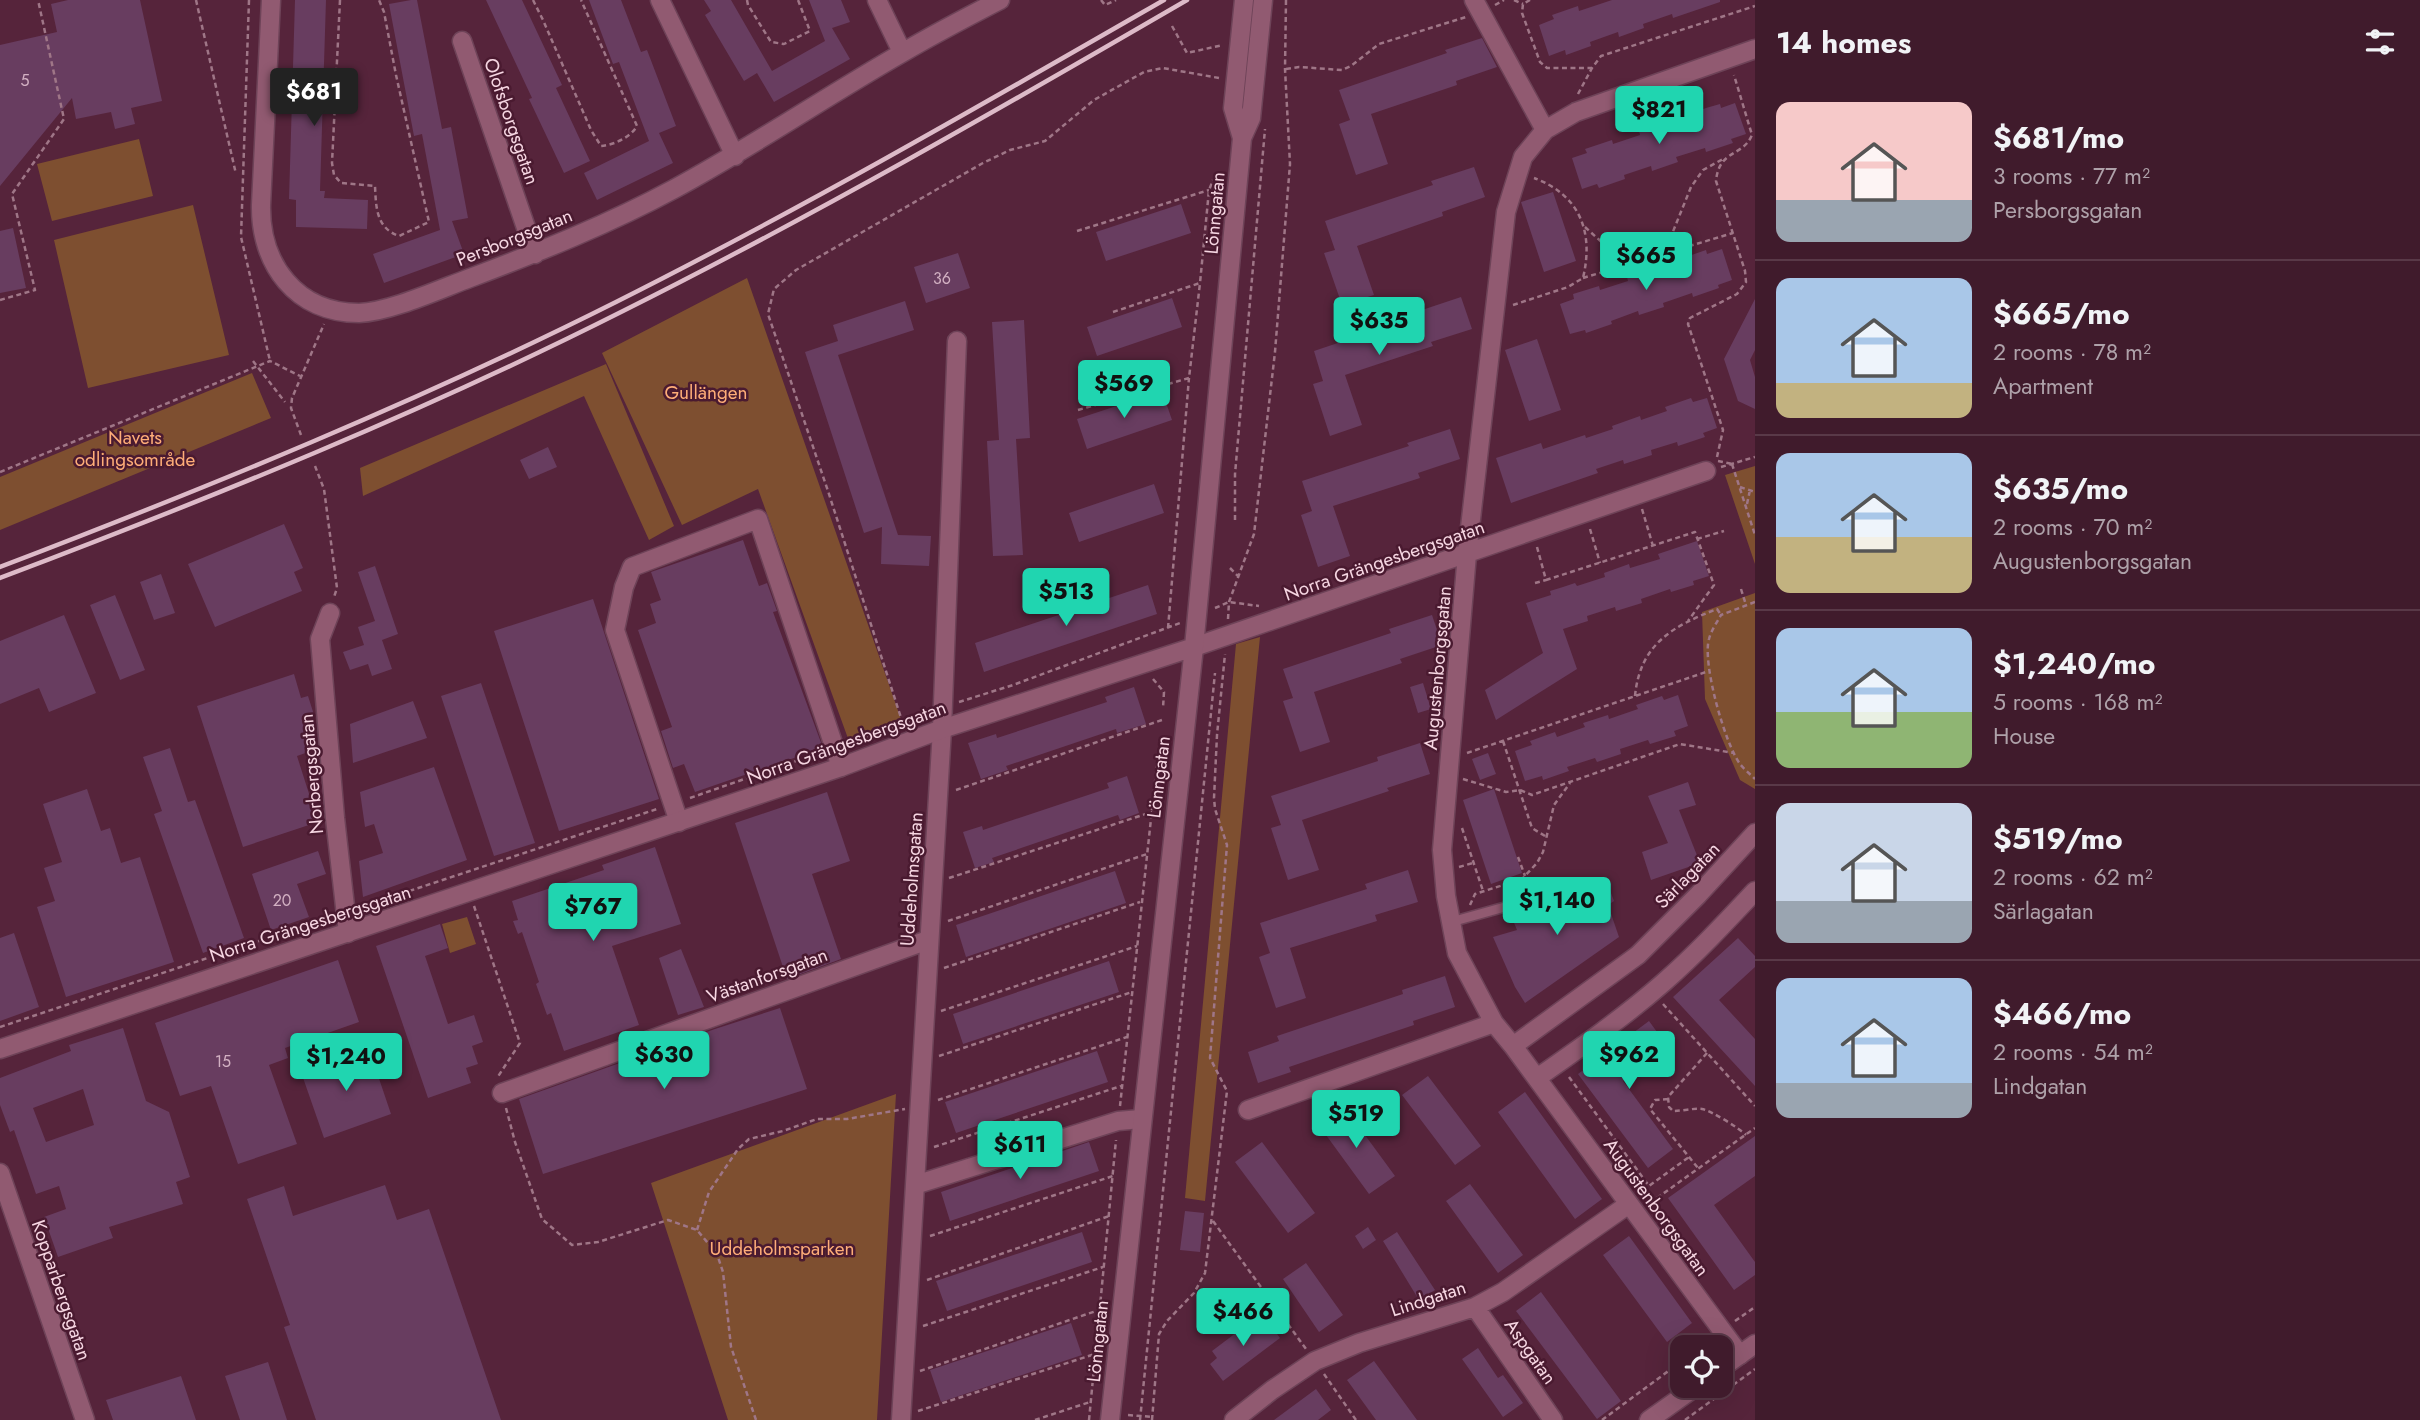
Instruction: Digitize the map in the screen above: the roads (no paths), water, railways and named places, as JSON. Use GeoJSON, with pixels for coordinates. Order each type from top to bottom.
{"type":"FeatureCollection","features":[{"type":"Feature","properties":{"kind":"street","name":"Persborgsgatan"},"geometry":{"type":"LineString","coordinates":[[271,0],[262,233],[272,262],[292,288],[305,298],[331,310],[360,313],[390,306],[535,254],[671,191],[735,156],[902,52],[1000,0]]}},
{"type":"Feature","properties":{"kind":"street"},"geometry":{"type":"LineString","coordinates":[[660,0],[735,156]]}},
{"type":"Feature","properties":{"kind":"street"},"geometry":{"type":"LineString","coordinates":[[877,0],[902,52]]}},
{"type":"Feature","properties":{"kind":"street","name":"Lönngatan"},"geometry":{"type":"LineString","coordinates":[[1242,138],[1233,108],[1244,0]]}},
{"type":"Feature","properties":{"kind":"street","name":"Lönngatan"},"geometry":{"type":"LineString","coordinates":[[1110,1420],[1194,646],[1242,138],[1251,118],[1263,0]]}},
{"type":"Feature","properties":{"kind":"street"},"geometry":{"type":"LineString","coordinates":[[1478,6],[1545,130]]}},
{"type":"Feature","properties":{"kind":"street","name":"Olofsborgsgatan"},"geometry":{"type":"LineString","coordinates":[[462,41],[535,254]]}},
{"type":"Feature","properties":{"kind":"street","name":"Augustenborgsgatan"},"geometry":{"type":"LineString","coordinates":[[1748,1351],[1633,1209],[1494,1023],[1457,953],[1458,921],[1446,896],[1442,850],[1467,554],[1506,212],[1523,158],[1545,130],[1576,112],[1755,49]]}},
{"type":"Feature","properties":{"kind":"street","name":"Uddeholmsgatan"},"geometry":{"type":"LineString","coordinates":[[908,1416],[915,1185],[942,729],[957,341]]}},
{"type":"Feature","properties":{"kind":"street","name":"Norra Grängesbergsgatan"},"geometry":{"type":"LineString","coordinates":[[0,1049],[841,767],[942,729],[1226,637],[1637,495],[1711,466]]}},
{"type":"Feature","properties":{"kind":"street"},"geometry":{"type":"LineString","coordinates":[[679,822],[615,630],[624,587],[632,567],[758,519],[841,767]]}},
{"type":"Feature","properties":{"kind":"street","name":"Norbergsgatan"},"geometry":{"type":"LineString","coordinates":[[330,613],[320,639],[348,933]]}},
{"type":"Feature","properties":{"kind":"street","name":"Särlagatan"},"geometry":{"type":"LineString","coordinates":[[1513,1046],[1638,955],[1755,833]]}},
{"type":"Feature","properties":{"kind":"street"},"geometry":{"type":"LineString","coordinates":[[1537,1078],[1599,1035],[1652,992],[1710,939],[1755,891]]}},
{"type":"Feature","properties":{"kind":"street","name":"Västanforsgatan"},"geometry":{"type":"LineString","coordinates":[[503,1095],[928,940]]}},
{"type":"Feature","properties":{"kind":"street"},"geometry":{"type":"LineString","coordinates":[[1248,1110],[1494,1023]]}},
{"type":"Feature","properties":{"kind":"street"},"geometry":{"type":"LineString","coordinates":[[915,1185],[1118,1121],[1141,1119]]}},
{"type":"Feature","properties":{"kind":"street","name":"Kopparbergsgatan"},"geometry":{"type":"LineString","coordinates":[[0,1173],[85,1420]]}},
{"type":"Feature","properties":{"kind":"street","name":"Lindgatan"},"geometry":{"type":"LineString","coordinates":[[1234,1420],[1272,1390],[1315,1362],[1359,1343],[1475,1307],[1513,1286],[1633,1209]]}},
{"type":"Feature","properties":{"kind":"street","name":"Aspgatan"},"geometry":{"type":"LineString","coordinates":[[1475,1307],[1553,1420]]}},
{"type":"Feature","properties":{"kind":"street"},"geometry":{"type":"LineString","coordinates":[[1733,1361],[1748,1351]]}},
{"type":"Feature","properties":{"kind":"street"},"geometry":{"type":"LineString","coordinates":[[1649,1420],[1680,1398]]}},
{"type":"Feature","properties":{"kind":"lane"},"geometry":{"type":"LineString","coordinates":[[1458,921],[1511,905]]}},
{"type":"Feature","properties":{"kind":"railway"},"geometry":{"type":"LineString","coordinates":[[0,567],[312,442],[541,339],[824,193],[1164,0]]}},
{"type":"Feature","properties":{"kind":"railway"},"geometry":{"type":"LineString","coordinates":[[0,578],[315,453],[470,384],[623,311],[837,199],[1187,0]]}},
{"type":"Feature","properties":{"kind":"park label","name":"Gullängen"},"geometry":{"type":"Point","coordinates":[706,392]}},
{"type":"Feature","properties":{"kind":"park label","name":"Navets odlingsområde"},"geometry":{"type":"Point","coordinates":[135,448]}},
{"type":"Feature","properties":{"kind":"park label","name":"Uddeholmsparken"},"geometry":{"type":"Point","coordinates":[782,1248]}}]}
